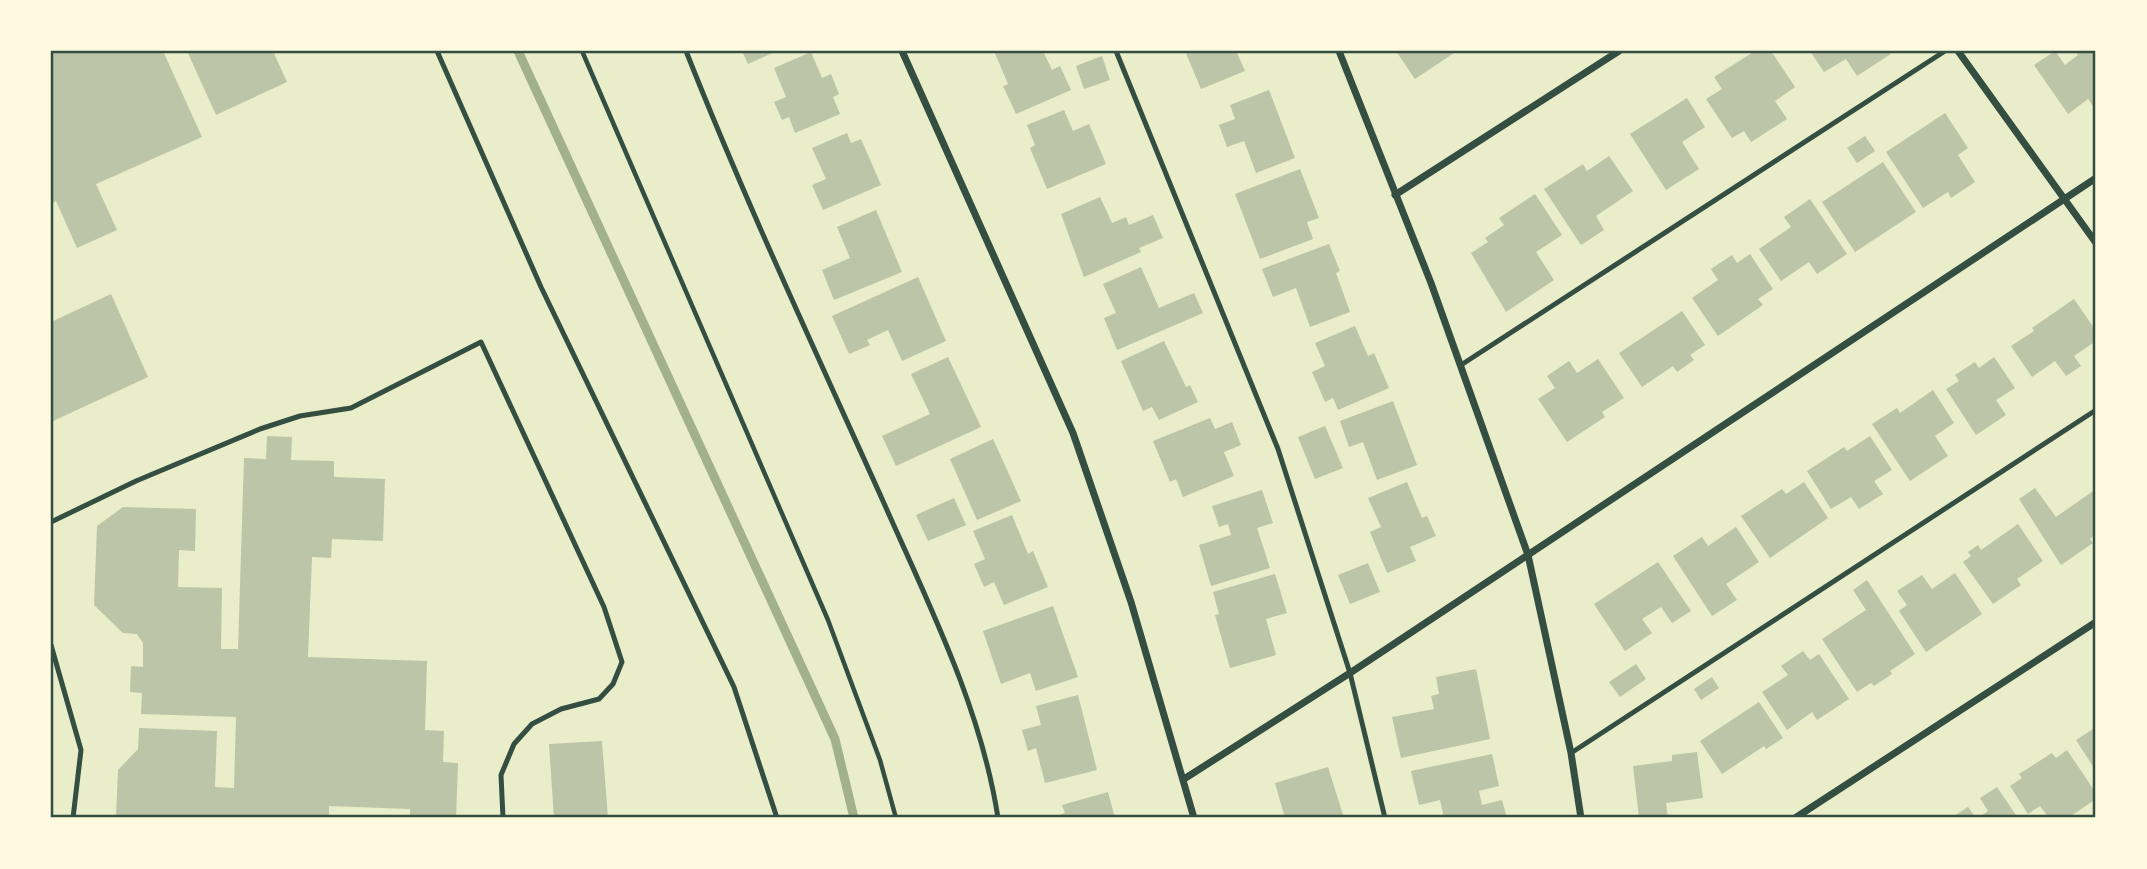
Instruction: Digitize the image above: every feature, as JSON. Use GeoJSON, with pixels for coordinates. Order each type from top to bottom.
{"type":"FeatureCollection","features":[{"type":"Feature","properties":{"kind":"street"},"geometry":{"type":"LineString","coordinates":[[902,51],[1073,433],[1123,576],[1194,818]]}},
{"type":"Feature","properties":{"kind":"street"},"geometry":{"type":"LineString","coordinates":[[1339,51],[1461,365],[1528,555],[1571,754],[1581,818]]}},
{"type":"Feature","properties":{"kind":"street"},"geometry":{"type":"LineString","coordinates":[[1395,195],[1619,51]]}},
{"type":"Feature","properties":{"kind":"street"},"geometry":{"type":"LineString","coordinates":[[1958,51],[2096,243]]}},
{"type":"Feature","properties":{"kind":"street"},"geometry":{"type":"LineString","coordinates":[[1184,779],[1350,673],[2096,178]]}},
{"type":"Feature","properties":{"kind":"street"},"geometry":{"type":"LineString","coordinates":[[1795,818],[2096,622]]}},
{"type":"Feature","properties":{"kind":"lane"},"geometry":{"type":"LineString","coordinates":[[438,51],[541,287],[734,687],[777,818]]}},
{"type":"Feature","properties":{"kind":"lane"},"geometry":{"type":"LineString","coordinates":[[686,51],[728,155],[939,628],[977,727],[989,768],[998,818]]}},
{"type":"Feature","properties":{"kind":"lane"},"geometry":{"type":"LineString","coordinates":[[1116,51],[1279,449],[1350,673],[1385,818]]}},
{"type":"Feature","properties":{"kind":"lane"},"geometry":{"type":"LineString","coordinates":[[1461,365],[1945,51]]}},
{"type":"Feature","properties":{"kind":"lane"},"geometry":{"type":"LineString","coordinates":[[51,523],[136,481],[260,429],[300,416],[351,408],[481,342],[604,607],[622,662],[613,684],[599,699],[561,709],[532,724],[514,744],[501,775],[503,818]]}},
{"type":"Feature","properties":{"kind":"lane"},"geometry":{"type":"LineString","coordinates":[[1571,754],[2096,410]]}},
{"type":"Feature","properties":{"kind":"lane"},"geometry":{"type":"LineString","coordinates":[[51,645],[82,750],[73,818]]}},
{"type":"Feature","properties":{"kind":"path"},"geometry":{"type":"LineString","coordinates":[[582,51],[828,620],[880,760],[896,818]]}},
{"type":"Feature","properties":{"kind":"building"},"geometry":{"type":"Polygon","coordinates":[[[51,51],[163,51],[202,137],[96,184],[117,230],[77,248],[56,201],[51,204],[51,51]]]}},
{"type":"Feature","properties":{"kind":"building"},"geometry":{"type":"Polygon","coordinates":[[[187,51],[273,51],[287,82],[216,115],[187,51]]]}},
{"type":"Feature","properties":{"kind":"building"},"geometry":{"type":"Polygon","coordinates":[[[742,51],[777,51],[748,64],[742,51]]]}},
{"type":"Feature","properties":{"kind":"building"},"geometry":{"type":"Polygon","coordinates":[[[994,51],[1043,51],[1052,70],[1060,66],[1071,90],[1016,114],[1003,86],[1008,84],[994,51]]]}},
{"type":"Feature","properties":{"kind":"building"},"geometry":{"type":"Polygon","coordinates":[[[1185,51],[1236,51],[1245,71],[1201,89],[1185,51]]]}},
{"type":"Feature","properties":{"kind":"building"},"geometry":{"type":"Polygon","coordinates":[[[1396,51],[1457,51],[1415,79],[1396,51]]]}},
{"type":"Feature","properties":{"kind":"building"},"geometry":{"type":"Polygon","coordinates":[[[1755,51],[1771,51],[1795,87],[1775,101],[1787,119],[1751,142],[1744,131],[1732,138],[1706,99],[1722,89],[1714,77],[1755,51]]]}},
{"type":"Feature","properties":{"kind":"building"},"geometry":{"type":"Polygon","coordinates":[[[1810,51],[1889,51],[1891,54],[1857,76],[1846,59],[1824,72],[1810,51]]]}},
{"type":"Feature","properties":{"kind":"building"},"geometry":{"type":"Polygon","coordinates":[[[2055,51],[2065,65],[2078,55],[2075,51],[2096,51],[2096,104],[2093,106],[2088,99],[2068,114],[2034,65],[2055,51]]]}},
{"type":"Feature","properties":{"kind":"building"},"geometry":{"type":"Polygon","coordinates":[[[811,52],[822,78],[831,74],[839,94],[833,97],[840,114],[795,133],[789,117],[782,120],[774,102],[786,97],[774,68],[811,52]]]}},
{"type":"Feature","properties":{"kind":"building"},"geometry":{"type":"Polygon","coordinates":[[[1102,56],[1110,80],[1084,89],[1076,66],[1102,56]]]}},
{"type":"Feature","properties":{"kind":"building"},"geometry":{"type":"Polygon","coordinates":[[[1269,90],[1295,158],[1256,173],[1244,141],[1227,147],[1219,125],[1235,119],[1230,105],[1269,90]]]}},
{"type":"Feature","properties":{"kind":"building"},"geometry":{"type":"Polygon","coordinates":[[[1687,98],[1705,127],[1682,142],[1699,169],[1666,190],[1630,134],[1687,98]]]}},
{"type":"Feature","properties":{"kind":"building"},"geometry":{"type":"Polygon","coordinates":[[[1064,110],[1073,131],[1089,124],[1106,164],[1047,189],[1030,148],[1035,145],[1027,125],[1064,110]]]}},
{"type":"Feature","properties":{"kind":"building"},"geometry":{"type":"Polygon","coordinates":[[[1945,113],[1968,148],[1958,155],[1975,182],[1951,198],[1948,192],[1923,208],[1886,152],[1945,113]]]}},
{"type":"Feature","properties":{"kind":"building"},"geometry":{"type":"Polygon","coordinates":[[[847,133],[851,143],[861,139],[881,185],[823,210],[812,185],[826,179],[812,148],[847,133]]]}},
{"type":"Feature","properties":{"kind":"building"},"geometry":{"type":"Polygon","coordinates":[[[1865,136],[1875,151],[1857,163],[1847,148],[1865,136]]]}},
{"type":"Feature","properties":{"kind":"building"},"geometry":{"type":"Polygon","coordinates":[[[1609,156],[1633,191],[1596,216],[1604,230],[1581,245],[1544,189],[1583,164],[1587,171],[1609,156]]]}},
{"type":"Feature","properties":{"kind":"building"},"geometry":{"type":"Polygon","coordinates":[[[1883,162],[1916,212],[1855,252],[1822,202],[1883,162]]]}},
{"type":"Feature","properties":{"kind":"building"},"geometry":{"type":"Polygon","coordinates":[[[1300,169],[1319,218],[1307,222],[1313,239],[1260,259],[1235,194],[1300,169]]]}},
{"type":"Feature","properties":{"kind":"building"},"geometry":{"type":"Polygon","coordinates":[[[1535,194],[1562,235],[1536,252],[1554,280],[1506,312],[1471,253],[1488,242],[1485,238],[1504,225],[1499,218],[1535,194]]]}},
{"type":"Feature","properties":{"kind":"building"},"geometry":{"type":"Polygon","coordinates":[[[1100,197],[1112,223],[1126,217],[1129,225],[1153,215],[1163,238],[1139,248],[1141,252],[1084,277],[1061,214],[1100,197]]]}},
{"type":"Feature","properties":{"kind":"building"},"geometry":{"type":"Polygon","coordinates":[[[1810,199],[1847,254],[1817,274],[1809,262],[1781,281],[1759,249],[1791,227],[1784,217],[1810,199]]]}},
{"type":"Feature","properties":{"kind":"building"},"geometry":{"type":"Polygon","coordinates":[[[876,210],[902,272],[834,300],[822,270],[850,258],[837,227],[876,210]]]}},
{"type":"Feature","properties":{"kind":"building"},"geometry":{"type":"Polygon","coordinates":[[[1329,244],[1340,271],[1336,273],[1350,312],[1310,327],[1296,288],[1273,297],[1262,269],[1329,244]]]}},
{"type":"Feature","properties":{"kind":"building"},"geometry":{"type":"Polygon","coordinates":[[[1750,254],[1773,289],[1758,299],[1763,305],[1718,336],[1692,298],[1718,280],[1711,269],[1732,255],[1737,263],[1750,254]]]}},
{"type":"Feature","properties":{"kind":"building"},"geometry":{"type":"Polygon","coordinates":[[[1141,267],[1159,308],[1194,293],[1203,313],[1117,350],[1104,318],[1116,313],[1103,284],[1141,267]]]}},
{"type":"Feature","properties":{"kind":"building"},"geometry":{"type":"Polygon","coordinates":[[[918,277],[946,341],[902,361],[888,330],[867,340],[870,345],[849,354],[832,316],[918,277]]]}},
{"type":"Feature","properties":{"kind":"building"},"geometry":{"type":"Polygon","coordinates":[[[111,294],[148,377],[51,422],[51,322],[111,294]]]}},
{"type":"Feature","properties":{"kind":"building"},"geometry":{"type":"Polygon","coordinates":[[[2074,299],[2096,331],[2096,341],[2074,356],[2081,366],[2066,376],[2055,361],[2032,377],[2011,346],[2074,299]]]}},
{"type":"Feature","properties":{"kind":"building"},"geometry":{"type":"Polygon","coordinates":[[[1682,311],[1705,345],[1690,355],[1694,360],[1677,372],[1673,366],[1642,387],[1619,353],[1682,311]]]}},
{"type":"Feature","properties":{"kind":"building"},"geometry":{"type":"Polygon","coordinates":[[[1355,326],[1368,356],[1374,353],[1389,388],[1338,410],[1333,398],[1325,402],[1312,372],[1325,366],[1315,343],[1355,326]]]}},
{"type":"Feature","properties":{"kind":"building"},"geometry":{"type":"Polygon","coordinates":[[[1164,341],[1186,387],[1190,385],[1198,402],[1159,420],[1152,407],[1143,411],[1121,361],[1164,341]]]}},
{"type":"Feature","properties":{"kind":"building"},"geometry":{"type":"Polygon","coordinates":[[[948,357],[981,427],[896,466],[882,436],[930,414],[911,374],[948,357]]]}},
{"type":"Feature","properties":{"kind":"building"},"geometry":{"type":"Polygon","coordinates":[[[1994,357],[2015,388],[1996,400],[2006,415],[1976,435],[1946,389],[1959,381],[1955,375],[1975,362],[1979,368],[1994,357]]]}},
{"type":"Feature","properties":{"kind":"building"},"geometry":{"type":"Polygon","coordinates":[[[1598,359],[1624,398],[1602,412],[1605,417],[1567,442],[1538,399],[1555,388],[1547,376],[1569,361],[1577,373],[1598,359]]]}},
{"type":"Feature","properties":{"kind":"building"},"geometry":{"type":"Polygon","coordinates":[[[1933,390],[1954,423],[1935,436],[1948,456],[1910,481],[1872,424],[1897,408],[1900,413],[1933,390]]]}},
{"type":"Feature","properties":{"kind":"building"},"geometry":{"type":"Polygon","coordinates":[[[1393,401],[1417,465],[1377,480],[1363,442],[1349,447],[1340,421],[1393,401]]]}},
{"type":"Feature","properties":{"kind":"building"},"geometry":{"type":"Polygon","coordinates":[[[1210,418],[1215,429],[1232,422],[1241,445],[1224,452],[1234,476],[1183,497],[1176,479],[1170,482],[1153,441],[1210,418]]]}},
{"type":"Feature","properties":{"kind":"building"},"geometry":{"type":"Polygon","coordinates":[[[1325,426],[1343,468],[1315,479],[1298,437],[1325,426]]]}},
{"type":"Feature","properties":{"kind":"building"},"geometry":{"type":"Polygon","coordinates":[[[267,436],[292,437],[291,460],[334,461],[334,477],[385,479],[383,541],[332,539],[331,558],[312,557],[308,657],[427,661],[425,730],[444,731],[443,762],[458,763],[456,818],[410,818],[410,809],[329,806],[329,818],[116,818],[118,770],[138,749],[139,728],[217,731],[215,787],[234,788],[236,717],[141,714],[142,693],[130,692],[131,666],[143,667],[143,643],[137,634],[123,633],[94,605],[97,526],[123,507],[196,509],[195,551],[179,550],[178,587],[222,588],[221,649],[238,649],[244,458],[266,459],[267,436]]]}},
{"type":"Feature","properties":{"kind":"building"},"geometry":{"type":"Polygon","coordinates":[[[1870,436],[1892,470],[1874,481],[1883,494],[1859,509],[1851,497],[1831,509],[1807,471],[1844,447],[1847,451],[1870,436]]]}},
{"type":"Feature","properties":{"kind":"building"},"geometry":{"type":"Polygon","coordinates":[[[993,439],[1021,501],[977,520],[950,459],[993,439]]]}},
{"type":"Feature","properties":{"kind":"building"},"geometry":{"type":"Polygon","coordinates":[[[1407,482],[1422,518],[1427,516],[1436,536],[1410,547],[1416,561],[1387,573],[1370,532],[1381,527],[1368,498],[1407,482]]]}},
{"type":"Feature","properties":{"kind":"building"},"geometry":{"type":"Polygon","coordinates":[[[1804,482],[1828,518],[1770,558],[1741,516],[1782,489],[1786,494],[1804,482]]]}},
{"type":"Feature","properties":{"kind":"building"},"geometry":{"type":"Polygon","coordinates":[[[2035,488],[2056,517],[2096,489],[2096,534],[2090,539],[2093,543],[2061,565],[2019,499],[2035,488]]]}},
{"type":"Feature","properties":{"kind":"building"},"geometry":{"type":"Polygon","coordinates":[[[1262,490],[1273,523],[1257,528],[1270,568],[1211,586],[1199,545],[1231,535],[1228,524],[1219,527],[1212,506],[1262,490]]]}},
{"type":"Feature","properties":{"kind":"building"},"geometry":{"type":"Polygon","coordinates":[[[954,498],[966,525],[928,541],[916,515],[954,498]]]}},
{"type":"Feature","properties":{"kind":"building"},"geometry":{"type":"Polygon","coordinates":[[[1012,515],[1028,554],[1033,551],[1048,587],[1004,605],[994,582],[984,587],[974,564],[985,559],[973,531],[1012,515]]]}},
{"type":"Feature","properties":{"kind":"building"},"geometry":{"type":"Polygon","coordinates":[[[2018,524],[2043,561],[2017,579],[2021,585],[1993,604],[1963,562],[1971,556],[1968,552],[1978,545],[1981,550],[2018,524]]]}},
{"type":"Feature","properties":{"kind":"building"},"geometry":{"type":"Polygon","coordinates":[[[1736,527],[1759,562],[1726,584],[1737,600],[1712,616],[1673,556],[1702,537],[1708,546],[1736,527]]]}},
{"type":"Feature","properties":{"kind":"building"},"geometry":{"type":"Polygon","coordinates":[[[1658,562],[1691,611],[1672,623],[1661,607],[1642,619],[1652,633],[1625,651],[1594,604],[1658,562]]]}},
{"type":"Feature","properties":{"kind":"building"},"geometry":{"type":"Polygon","coordinates":[[[1368,563],[1380,592],[1350,604],[1338,575],[1368,563]]]}},
{"type":"Feature","properties":{"kind":"building"},"geometry":{"type":"Polygon","coordinates":[[[1955,573],[1982,614],[1926,652],[1899,611],[1907,605],[1897,591],[1922,575],[1932,589],[1955,573]]]}},
{"type":"Feature","properties":{"kind":"building"},"geometry":{"type":"Polygon","coordinates":[[[1275,574],[1287,613],[1266,619],[1276,655],[1230,668],[1215,615],[1219,614],[1213,592],[1275,574]]]}},
{"type":"Feature","properties":{"kind":"building"},"geometry":{"type":"Polygon","coordinates":[[[1867,580],[1915,654],[1874,686],[1871,683],[1857,692],[1822,639],[1866,610],[1853,590],[1867,580]]]}},
{"type":"Feature","properties":{"kind":"building"},"geometry":{"type":"Polygon","coordinates":[[[1053,606],[1078,677],[1036,691],[1030,673],[1001,684],[983,631],[1053,606]]]}},
{"type":"Feature","properties":{"kind":"building"},"geometry":{"type":"Polygon","coordinates":[[[1803,651],[1810,660],[1819,654],[1849,699],[1817,720],[1812,712],[1787,730],[1762,692],[1788,675],[1781,666],[1803,651]]]}},
{"type":"Feature","properties":{"kind":"building"},"geometry":{"type":"Polygon","coordinates":[[[1636,664],[1646,679],[1620,697],[1609,682],[1636,664]]]}},
{"type":"Feature","properties":{"kind":"building"},"geometry":{"type":"Polygon","coordinates":[[[1476,669],[1490,739],[1401,758],[1392,717],[1434,709],[1431,696],[1439,694],[1436,677],[1476,669]]]}},
{"type":"Feature","properties":{"kind":"building"},"geometry":{"type":"Polygon","coordinates":[[[1712,677],[1719,688],[1701,700],[1694,689],[1712,677]]]}},
{"type":"Feature","properties":{"kind":"building"},"geometry":{"type":"Polygon","coordinates":[[[1078,695],[1097,770],[1045,783],[1036,748],[1028,751],[1022,730],[1041,725],[1036,706],[1078,695]]]}},
{"type":"Feature","properties":{"kind":"building"},"geometry":{"type":"Polygon","coordinates":[[[1759,702],[1783,738],[1766,749],[1764,746],[1722,774],[1700,741],[1759,702]]]}},
{"type":"Feature","properties":{"kind":"building"},"geometry":{"type":"Polygon","coordinates":[[[2096,727],[2096,771],[2076,740],[2096,727]]]}},
{"type":"Feature","properties":{"kind":"building"},"geometry":{"type":"Polygon","coordinates":[[[602,741],[608,818],[554,818],[549,744],[602,741]]]}},
{"type":"Feature","properties":{"kind":"building"},"geometry":{"type":"Polygon","coordinates":[[[2067,750],[2096,793],[2096,799],[2068,818],[2049,818],[2040,806],[2028,814],[2010,786],[2022,778],[2019,774],[2052,753],[2056,758],[2067,750]]]}},
{"type":"Feature","properties":{"kind":"building"},"geometry":{"type":"Polygon","coordinates":[[[1697,752],[1703,798],[1666,803],[1668,818],[1639,818],[1633,766],[1672,761],[1672,755],[1697,752]]]}},
{"type":"Feature","properties":{"kind":"building"},"geometry":{"type":"Polygon","coordinates":[[[1492,754],[1499,786],[1479,791],[1482,805],[1502,800],[1507,818],[1444,818],[1440,800],[1419,805],[1411,771],[1492,754]]]}},
{"type":"Feature","properties":{"kind":"building"},"geometry":{"type":"Polygon","coordinates":[[[1328,767],[1344,818],[1285,818],[1275,783],[1328,767]]]}},
{"type":"Feature","properties":{"kind":"building"},"geometry":{"type":"Polygon","coordinates":[[[1997,787],[2018,818],[1978,818],[1988,811],[1980,798],[1997,787]]]}},
{"type":"Feature","properties":{"kind":"building"},"geometry":{"type":"Polygon","coordinates":[[[1108,792],[1115,818],[1050,818],[1065,813],[1062,805],[1108,792]]]}},
{"type":"Feature","properties":{"kind":"building"},"geometry":{"type":"Polygon","coordinates":[[[1968,807],[1976,818],[1951,818],[1968,807]]]}},
{"type":"Feature","properties":{"kind":"waterway"},"geometry":{"type":"LineString","coordinates":[[518,51],[835,739],[854,818]]}}]}
